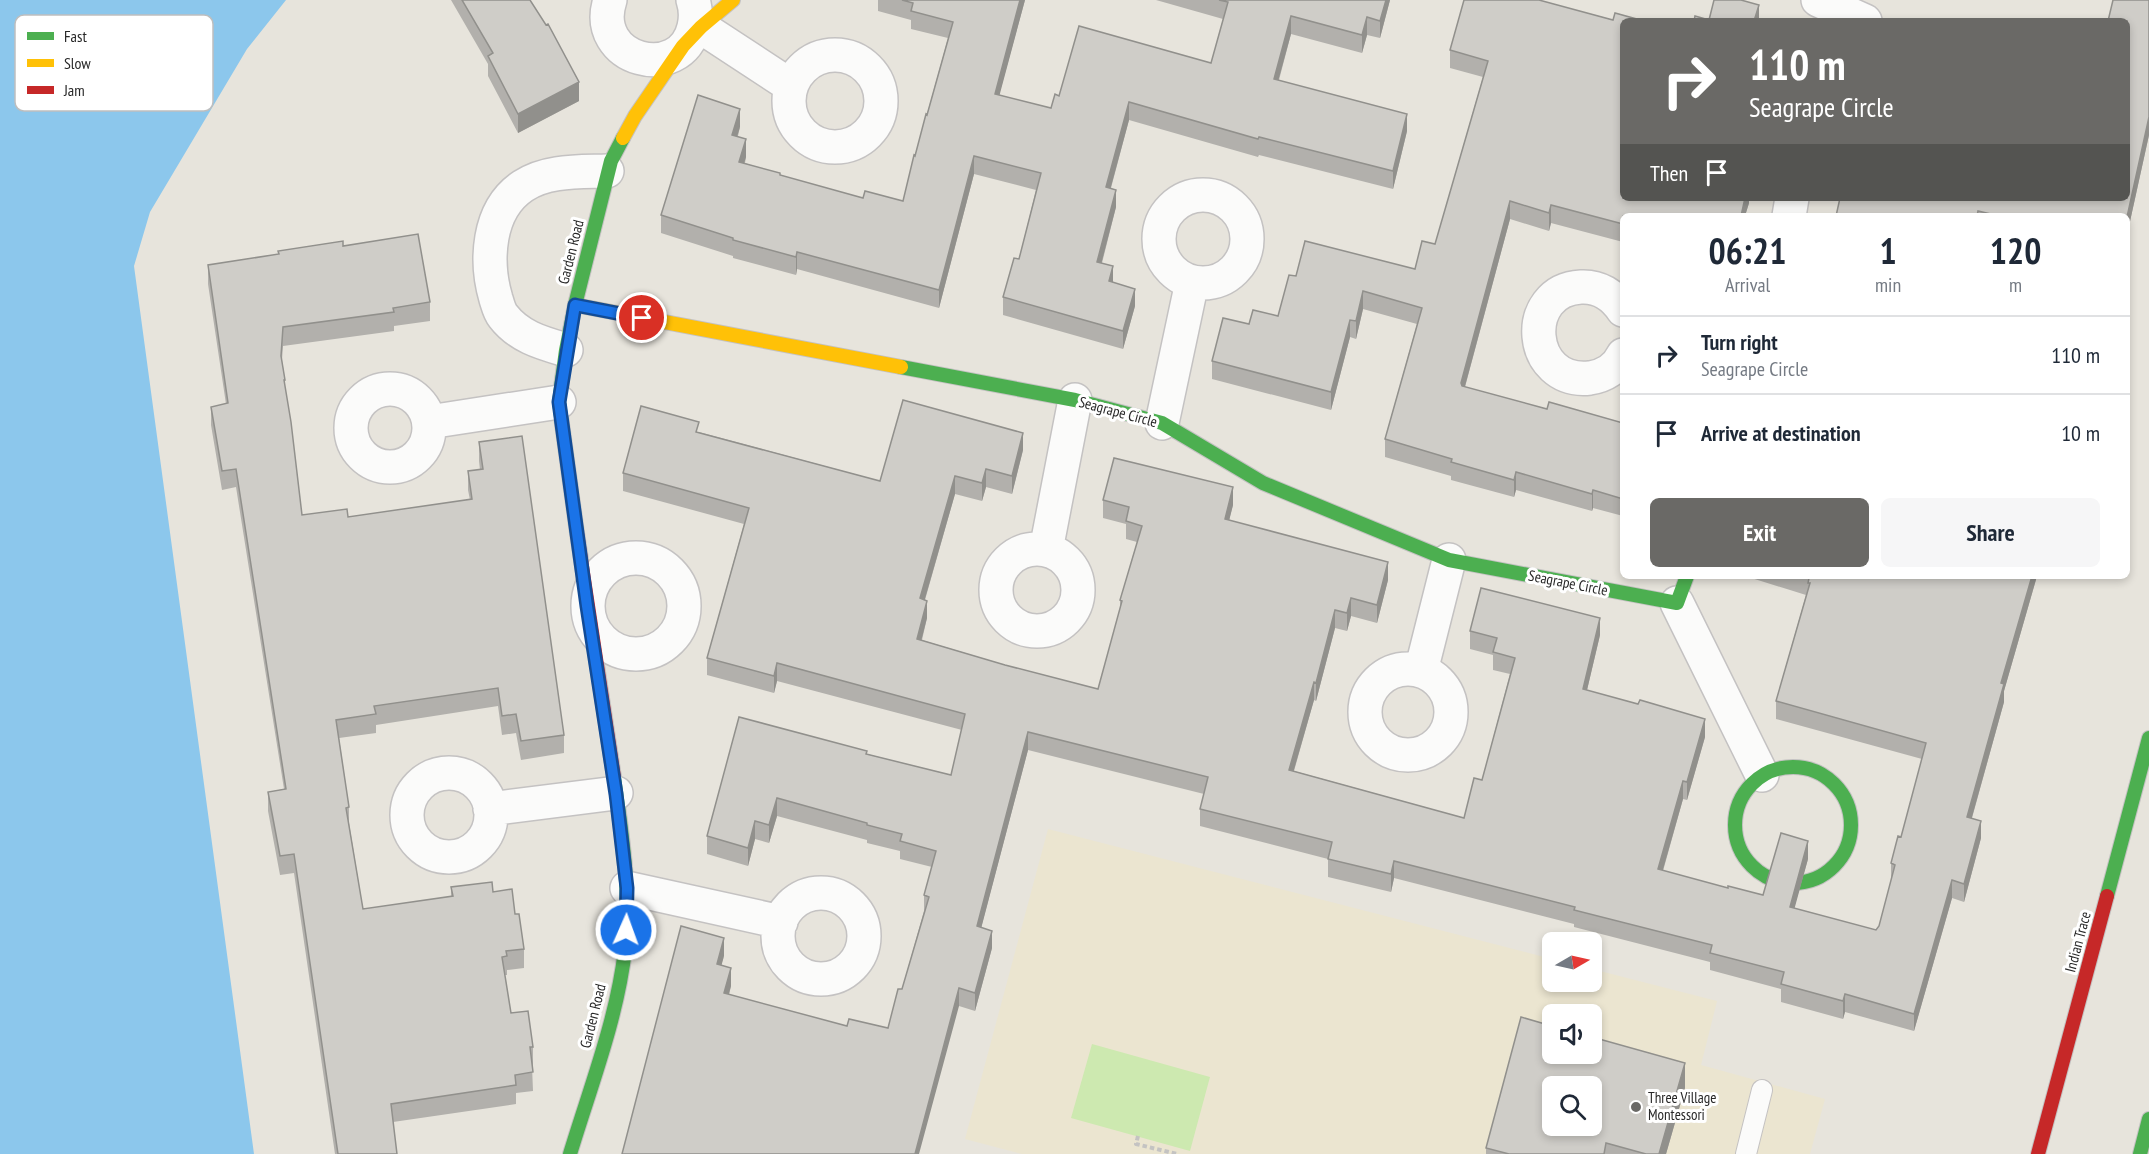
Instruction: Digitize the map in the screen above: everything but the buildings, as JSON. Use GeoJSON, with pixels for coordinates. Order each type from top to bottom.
{"type":"FeatureCollection","features":[{"type":"Feature","properties":{"kind":"street"},"geometry":{"type":"LineString","coordinates":[[610,0],[607,22],[611,36],[619,47],[631,56],[645,60],[659,60],[672,55],[692,24],[791,86]]}},
{"type":"Feature","properties":{"kind":"street","name":"Garden Road"},"geometry":{"type":"LineString","coordinates":[[570,1154],[615,1005],[625,950],[627,888],[616,794],[559,402],[566,350],[611,161],[692,24],[733,0]]}},
{"type":"Feature","properties":{"kind":"street"},"geometry":{"type":"LineString","coordinates":[[1828,7],[1857,18]]}},
{"type":"Feature","properties":{"kind":"street"},"geometry":{"type":"LineString","coordinates":[[566,350],[538,343],[525,336],[501,314],[491,275],[490,251],[494,228],[508,199],[523,186],[546,175],[608,171]]}},
{"type":"Feature","properties":{"kind":"street"},"geometry":{"type":"LineString","coordinates":[[1162,423],[1192,282]]}},
{"type":"Feature","properties":{"kind":"street"},"geometry":{"type":"LineString","coordinates":[[1620,306],[1604,291],[1589,287],[1573,288],[1558,294],[1546,305],[1540,319],[1538,335],[1541,351],[1550,365],[1563,374],[1578,379],[1594,378],[1609,372],[1620,359]]}},
{"type":"Feature","properties":{"kind":"street","name":"Seagrape Circle"},"geometry":{"type":"LineString","coordinates":[[575,305],[1075,400],[1162,423],[1263,483],[1449,560],[1682,590]]}},
{"type":"Feature","properties":{"kind":"street"},"geometry":{"type":"LineString","coordinates":[[1046,550],[1075,400]]}},
{"type":"Feature","properties":{"kind":"street"},"geometry":{"type":"LineString","coordinates":[[429,422],[559,402]]}},
{"type":"Feature","properties":{"kind":"street"},"geometry":{"type":"LineString","coordinates":[[1421,671],[1449,560]]}},
{"type":"Feature","properties":{"kind":"street"},"geometry":{"type":"LineString","coordinates":[[1682,590],[1762,775]]}},
{"type":"Feature","properties":{"kind":"street","name":"Indian Trace"},"geometry":{"type":"LineString","coordinates":[[2038,1154],[2149,738]]}},
{"type":"Feature","properties":{"kind":"street"},"geometry":{"type":"LineString","coordinates":[[1796,766],[1814,770],[1830,779],[1842,793],[1850,810],[1852,828],[1848,846],[1839,862],[1825,874],[1806,882],[1786,883],[1767,877],[1751,865],[1739,848],[1735,828],[1738,808],[1746,789],[1762,775],[1779,768],[1796,766]]}},
{"type":"Feature","properties":{"kind":"street"},"geometry":{"type":"LineString","coordinates":[[490,809],[616,794]]}},
{"type":"Feature","properties":{"kind":"street"},"geometry":{"type":"LineString","coordinates":[[627,888],[780,922]]}},
{"type":"Feature","properties":{"kind":"street"},"geometry":{"type":"LineString","coordinates":[[2140,1154],[2149,1119]]}},
{"type":"Feature","properties":{"kind":"lane"},"geometry":{"type":"LineString","coordinates":[[1746,1154],[1762,1090]]}},
{"type":"Feature","properties":{"kind":"path"},"geometry":{"type":"LineString","coordinates":[[1138,1136],[1136,1144],[1177,1154]]}},
{"type":"Feature","properties":{"kind":"shaded area"},"geometry":{"type":"Polygon","coordinates":[[[1048,829],[1542,956],[1542,992],[1602,992],[1602,972],[1717,1001],[1701,1065],[1825,1099],[1810,1154],[1022,1154],[965,1139],[1048,829]]]}},
{"type":"Feature","properties":{"kind":"green space"},"geometry":{"type":"Polygon","coordinates":[[[1092,1044],[1210,1077],[1190,1151],[1071,1118],[1092,1044]]]}},
{"type":"Feature","properties":{"kind":"water"},"geometry":{"type":"Polygon","coordinates":[[[0,0],[286,0],[247,49],[213,106],[213,15],[15,15],[15,111],[210,111],[150,212],[134,266],[254,1154],[0,1154],[0,0]]]}},
{"type":"Feature","properties":{"kind":"traffic: fast"},"geometry":{"type":"LineString","coordinates":[[577,533],[559,402],[575,305],[611,161],[623,138]]}},
{"type":"Feature","properties":{"kind":"traffic: fast"},"geometry":{"type":"LineString","coordinates":[[901,367],[1075,400],[1162,423],[1263,483],[1449,560],[1677,603],[1686,579]]}},
{"type":"Feature","properties":{"kind":"traffic: fast"},"geometry":{"type":"LineString","coordinates":[[2107,896],[2149,738]]}},
{"type":"Feature","properties":{"kind":"traffic: fast"},"geometry":{"type":"LineString","coordinates":[[1793,767],[1815,771],[1834,784],[1847,803],[1851,825],[1847,847],[1834,866],[1815,879],[1793,883],[1771,879],[1752,866],[1739,847],[1735,825],[1739,803],[1752,784],[1771,771],[1793,767]]}},
{"type":"Feature","properties":{"kind":"traffic: fast"},"geometry":{"type":"LineString","coordinates":[[570,1154],[616,1002],[625,950],[626,885],[614,777]]}},
{"type":"Feature","properties":{"kind":"traffic: fast"},"geometry":{"type":"LineString","coordinates":[[2140,1154],[2149,1119]]}},
{"type":"Feature","properties":{"kind":"traffic: slow"},"geometry":{"type":"LineString","coordinates":[[623,138],[635,116],[683,46],[733,0]]}},
{"type":"Feature","properties":{"kind":"traffic: slow"},"geometry":{"type":"LineString","coordinates":[[575,305],[901,367]]}},
{"type":"Feature","properties":{"kind":"traffic: jam"},"geometry":{"type":"LineString","coordinates":[[577,533],[614,777]]}},
{"type":"Feature","properties":{"kind":"traffic: jam"},"geometry":{"type":"LineString","coordinates":[[2038,1154],[2107,896]]}},
{"type":"Feature","properties":{"kind":"place","name":"Three Village Montessori"},"geometry":{"type":"Point","coordinates":[1636,1107]}},
{"type":"Feature","properties":{"kind":"route"},"geometry":{"type":"LineString","coordinates":[[626,930],[627,888],[616,794],[559,402],[575,305],[642,318]]}}]}
